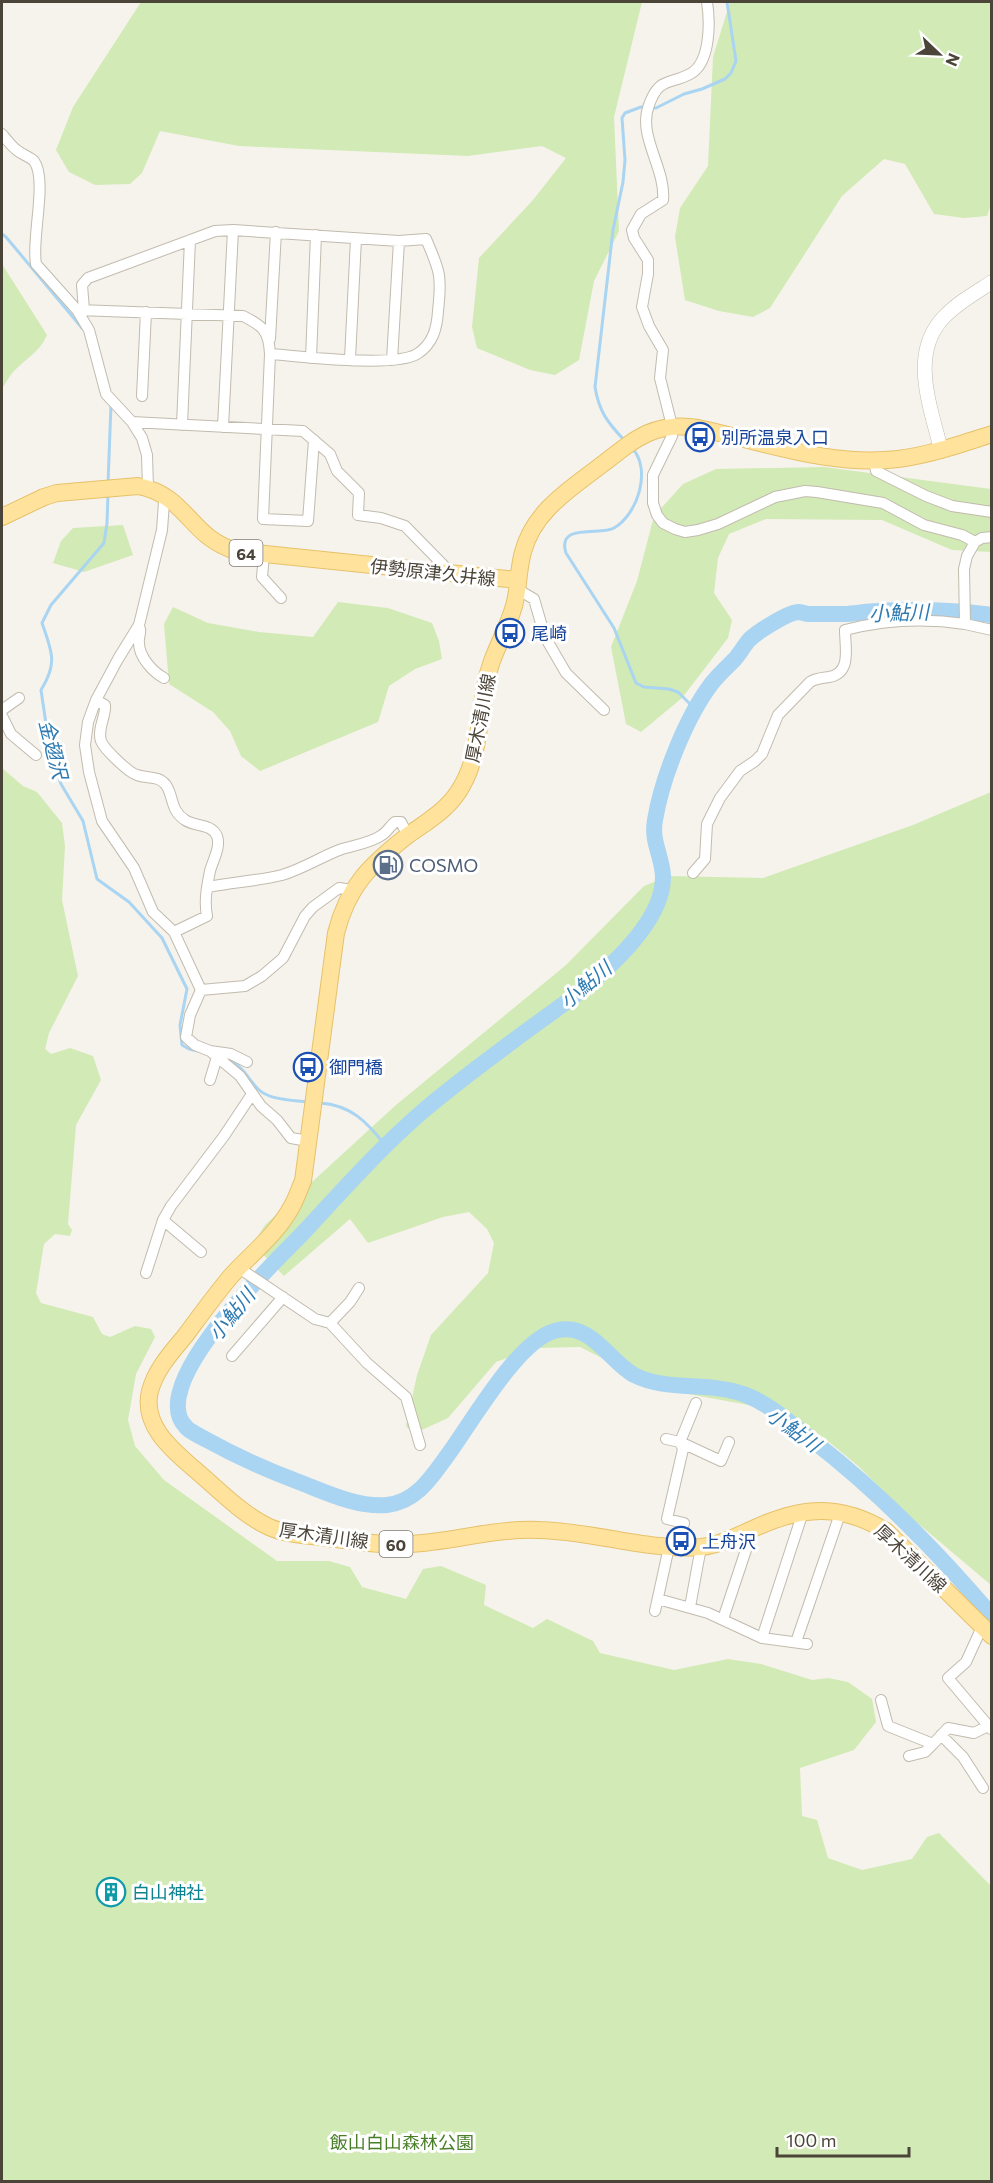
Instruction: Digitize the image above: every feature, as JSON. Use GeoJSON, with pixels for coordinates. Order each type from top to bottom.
{"type":"FeatureCollection","features":[{"type":"Feature","properties":{"kind":"main road","name":"伊勢原津久井線"},"geometry":{"type":"LineString","coordinates":[[2,517],[44,496],[57,493],[138,486],[167,496],[210,540],[236,551],[453,574],[518,585],[522,555],[528,538],[547,509],[638,437],[657,429],[672,426],[698,428],[824,457],[874,461],[912,457],[992,434]]}},
{"type":"Feature","properties":{"kind":"main road","name":"厚木清川線"},"geometry":{"type":"LineString","coordinates":[[518,585],[513,608],[488,672],[476,749],[463,785],[446,808],[376,862],[352,890],[336,933],[303,1182],[292,1207],[245,1272],[156,1373],[149,1394],[150,1413],[156,1429],[170,1448],[251,1516],[269,1527],[286,1533],[387,1544],[411,1544],[534,1530],[564,1531],[673,1547],[701,1546],[712,1545],[776,1519],[802,1512],[841,1511],[868,1520],[886,1531],[987,1632]]}},
{"type":"Feature","properties":{"kind":"street"},"geometry":{"type":"LineString","coordinates":[[707,2],[710,27],[700,66],[688,75],[666,81],[659,86],[649,105],[646,124],[663,195],[660,202],[641,214],[632,230],[634,238],[648,260],[642,307],[649,326],[663,350],[660,378],[672,426],[672,436],[653,475],[653,503],[657,516],[663,523],[675,530],[685,532],[698,530],[718,524],[775,496],[806,491],[883,503],[924,525],[962,535],[975,542]]}},
{"type":"Feature","properties":{"kind":"street"},"geometry":{"type":"LineString","coordinates":[[2,135],[16,150],[33,160],[38,170],[38,218],[34,255],[36,264],[80,310],[89,330],[106,394],[132,422],[142,438],[147,455],[148,488]]}},
{"type":"Feature","properties":{"kind":"street"},"geometry":{"type":"LineString","coordinates":[[223,427],[233,230]]}},
{"type":"Feature","properties":{"kind":"street"},"geometry":{"type":"LineString","coordinates":[[80,310],[82,285],[88,278],[215,231],[276,232],[399,241],[426,239],[439,269],[441,284],[437,327],[428,345],[417,354],[392,360],[270,354]]}},
{"type":"Feature","properties":{"kind":"street"},"geometry":{"type":"LineString","coordinates":[[276,232],[263,519],[308,521],[314,440]]}},
{"type":"Feature","properties":{"kind":"street"},"geometry":{"type":"LineString","coordinates":[[311,357],[316,235]]}},
{"type":"Feature","properties":{"kind":"street"},"geometry":{"type":"LineString","coordinates":[[350,359],[356,239]]}},
{"type":"Feature","properties":{"kind":"street"},"geometry":{"type":"LineString","coordinates":[[182,425],[190,240]]}},
{"type":"Feature","properties":{"kind":"street"},"geometry":{"type":"LineString","coordinates":[[392,360],[399,241]]}},
{"type":"Feature","properties":{"kind":"street"},"geometry":{"type":"LineString","coordinates":[[941,450],[924,372],[927,346],[935,328],[948,313],[992,282]]}},
{"type":"Feature","properties":{"kind":"street"},"geometry":{"type":"LineString","coordinates":[[80,310],[243,316],[253,321],[270,339]]}},
{"type":"Feature","properties":{"kind":"street"},"geometry":{"type":"LineString","coordinates":[[142,396],[146,312]]}},
{"type":"Feature","properties":{"kind":"street"},"geometry":{"type":"LineString","coordinates":[[132,422],[303,431],[330,454],[337,471],[359,493],[358,515],[381,518],[405,526],[453,574]]}},
{"type":"Feature","properties":{"kind":"street"},"geometry":{"type":"LineString","coordinates":[[874,461],[876,471],[926,496],[952,506],[992,512]]}},
{"type":"Feature","properties":{"kind":"street"},"geometry":{"type":"LineString","coordinates":[[167,496],[164,502],[162,530],[139,625],[117,659],[96,700],[88,722],[85,745],[89,772],[102,821],[134,868],[153,912],[174,932],[201,990],[190,1015],[186,1037],[195,1045],[214,1054],[240,1076],[252,1094],[291,1138],[308,1141]]}},
{"type":"Feature","properties":{"kind":"street"},"geometry":{"type":"LineString","coordinates":[[965,623],[964,569],[967,556],[975,542],[982,538],[992,537]]}},
{"type":"Feature","properties":{"kind":"street"},"geometry":{"type":"LineString","coordinates":[[264,555],[262,577],[281,598]]}},
{"type":"Feature","properties":{"kind":"street"},"geometry":{"type":"LineString","coordinates":[[518,585],[534,599],[545,637],[566,673],[604,710]]}},
{"type":"Feature","properties":{"kind":"street"},"geometry":{"type":"LineString","coordinates":[[693,873],[705,859],[707,824],[713,810],[740,771],[762,754],[778,715],[810,682],[815,679],[832,677],[843,670],[845,630],[891,622],[936,620],[965,623],[992,630]]}},
{"type":"Feature","properties":{"kind":"street"},"geometry":{"type":"LineString","coordinates":[[139,625],[141,632],[138,644],[146,661],[156,673],[164,678]]}},
{"type":"Feature","properties":{"kind":"street"},"geometry":{"type":"LineString","coordinates":[[2,710],[19,698]]}},
{"type":"Feature","properties":{"kind":"street"},"geometry":{"type":"LineString","coordinates":[[96,700],[105,705],[106,713],[101,728],[101,740],[105,748],[134,775],[157,777],[166,786],[172,806],[179,815],[187,822],[211,828],[217,836],[217,850],[204,902],[207,916],[174,932]]}},
{"type":"Feature","properties":{"kind":"street"},"geometry":{"type":"LineString","coordinates":[[2,716],[11,735],[36,755]]}},
{"type":"Feature","properties":{"kind":"street"},"geometry":{"type":"LineString","coordinates":[[208,886],[254,881],[285,874],[324,859],[339,850],[374,840],[384,834],[395,822],[400,822],[408,836]]}},
{"type":"Feature","properties":{"kind":"street"},"geometry":{"type":"LineString","coordinates":[[201,990],[245,986],[262,976],[284,958],[305,916],[313,907],[339,888],[352,890]]}},
{"type":"Feature","properties":{"kind":"street"},"geometry":{"type":"LineString","coordinates":[[214,1054],[231,1054],[247,1062]]}},
{"type":"Feature","properties":{"kind":"street"},"geometry":{"type":"LineString","coordinates":[[210,1080],[214,1054]]}},
{"type":"Feature","properties":{"kind":"street"},"geometry":{"type":"LineString","coordinates":[[146,1273],[163,1220],[171,1206],[224,1136],[252,1094]]}},
{"type":"Feature","properties":{"kind":"street"},"geometry":{"type":"LineString","coordinates":[[163,1220],[201,1252]]}},
{"type":"Feature","properties":{"kind":"street"},"geometry":{"type":"LineString","coordinates":[[245,1272],[315,1319],[330,1323],[367,1363],[406,1397],[420,1445]]}},
{"type":"Feature","properties":{"kind":"street"},"geometry":{"type":"LineString","coordinates":[[330,1323],[350,1302],[359,1288]]}},
{"type":"Feature","properties":{"kind":"street"},"geometry":{"type":"LineString","coordinates":[[232,1356],[281,1296]]}},
{"type":"Feature","properties":{"kind":"street"},"geometry":{"type":"LineString","coordinates":[[655,1611],[673,1547],[684,1523],[667,1519],[683,1449],[680,1442],[696,1403]]}},
{"type":"Feature","properties":{"kind":"street"},"geometry":{"type":"LineString","coordinates":[[666,1439],[680,1442],[721,1461],[729,1442]]}},
{"type":"Feature","properties":{"kind":"street"},"geometry":{"type":"LineString","coordinates":[[658,1599],[723,1619],[762,1638],[802,1643],[841,1511]]}},
{"type":"Feature","properties":{"kind":"street"},"geometry":{"type":"LineString","coordinates":[[762,1638],[802,1512]]}},
{"type":"Feature","properties":{"kind":"street"},"geometry":{"type":"LineString","coordinates":[[723,1619],[750,1538],[748,1531]]}},
{"type":"Feature","properties":{"kind":"street"},"geometry":{"type":"LineString","coordinates":[[690,1607],[701,1546]]}},
{"type":"Feature","properties":{"kind":"street"},"geometry":{"type":"LineString","coordinates":[[909,1756],[925,1752],[948,1728],[974,1733],[990,1728],[948,1678],[966,1662],[987,1632]]}},
{"type":"Feature","properties":{"kind":"street"},"geometry":{"type":"LineString","coordinates":[[881,1700],[888,1726],[933,1744]]}},
{"type":"Feature","properties":{"kind":"street"},"geometry":{"type":"LineString","coordinates":[[941,1735],[963,1757],[983,1788]]}},
{"type":"Feature","properties":{"kind":"green space"},"geometry":{"type":"Polygon","coordinates":[[[141,2],[642,2],[614,117],[619,231],[594,281],[579,360],[555,375],[530,370],[477,348],[472,327],[479,258],[533,200],[566,158],[542,146],[468,156],[239,146],[160,131],[142,173],[130,184],[95,185],[69,172],[56,150],[73,107],[141,2]]]}},
{"type":"Feature","properties":{"kind":"green space"},"geometry":{"type":"Polygon","coordinates":[[[730,2],[991,2],[992,202],[987,216],[964,218],[934,214],[905,164],[884,159],[842,196],[770,308],[753,317],[719,311],[685,300],[675,237],[680,208],[708,166],[713,57],[730,2]]]}},
{"type":"Feature","properties":{"kind":"green space"},"geometry":{"type":"Polygon","coordinates":[[[2,264],[47,335],[36,351],[13,372],[2,389],[2,264]]]}},
{"type":"Feature","properties":{"kind":"green space"},"geometry":{"type":"Polygon","coordinates":[[[824,467],[991,489],[991,552],[952,550],[882,520],[766,519],[729,534],[718,558],[714,593],[732,620],[728,638],[682,698],[641,732],[626,724],[611,647],[637,581],[654,516],[683,484],[716,469],[824,467]]]}},
{"type":"Feature","properties":{"kind":"green space"},"geometry":{"type":"Polygon","coordinates":[[[123,525],[133,555],[84,572],[53,563],[61,541],[73,528],[123,525]]]}},
{"type":"Feature","properties":{"kind":"green space"},"geometry":{"type":"Polygon","coordinates":[[[338,602],[388,608],[432,623],[439,641],[442,659],[415,669],[389,686],[378,722],[260,771],[241,756],[230,731],[213,712],[169,684],[164,624],[173,607],[208,623],[259,632],[313,637],[338,602]]]}},
{"type":"Feature","properties":{"kind":"green space","name":"飯山白山森林公園"},"geometry":{"type":"Polygon","coordinates":[[[2,768],[23,786],[37,792],[62,823],[65,846],[62,900],[78,976],[49,1033],[45,1049],[51,1054],[70,1048],[93,1056],[101,1080],[76,1125],[68,1224],[72,1230],[70,1236],[55,1234],[44,1244],[36,1293],[41,1303],[93,1317],[102,1334],[110,1337],[135,1326],[151,1329],[155,1337],[136,1374],[128,1420],[135,1446],[164,1480],[277,1561],[329,1561],[350,1567],[362,1587],[406,1599],[423,1569],[441,1566],[486,1585],[484,1605],[533,1628],[547,1619],[593,1641],[600,1653],[674,1670],[728,1659],[761,1664],[812,1680],[828,1678],[848,1682],[872,1699],[876,1722],[854,1750],[800,1768],[802,1816],[817,1820],[828,1858],[862,1870],[912,1859],[927,1837],[939,1833],[991,1886],[991,2181],[2,2181],[2,768]]]}},
{"type":"Feature","properties":{"kind":"green space"},"geometry":{"type":"Polygon","coordinates":[[[991,792],[991,1585],[908,1515],[857,1465],[823,1437],[782,1411],[666,1390],[580,1347],[536,1348],[496,1362],[448,1418],[413,1434],[406,1426],[417,1375],[431,1335],[488,1273],[494,1243],[487,1229],[469,1212],[443,1217],[368,1243],[350,1219],[284,1276],[253,1244],[265,1225],[396,1105],[566,965],[644,886],[669,876],[763,878],[913,825],[991,792]]]}},
{"type":"Feature","properties":{"kind":"waterway"},"geometry":{"type":"LineString","coordinates":[[625,441],[605,417],[595,387],[613,230],[623,182],[625,160],[622,118],[625,113],[641,107],[656,108],[684,94],[725,79],[731,73],[736,61],[727,2]]}},
{"type":"Feature","properties":{"kind":"waterway","name":"金翅沢"},"geometry":{"type":"LineString","coordinates":[[2,234],[82,328]]}},
{"type":"Feature","properties":{"kind":"waterway","name":"金翅沢"},"geometry":{"type":"LineString","coordinates":[[108,484],[111,404]]}},
{"type":"Feature","properties":{"kind":"waterway"},"geometry":{"type":"LineString","coordinates":[[632,448],[641,467],[641,479],[640,491],[630,513],[614,528],[582,532],[568,537],[565,543],[566,553],[614,628],[636,683],[644,687],[678,692],[695,709]]}},
{"type":"Feature","properties":{"kind":"waterway","name":"金翅沢"},"geometry":{"type":"LineString","coordinates":[[108,494],[104,543],[51,605],[42,623],[52,657],[50,672],[41,690],[50,751],[61,784],[83,821],[97,879],[129,902],[162,938],[187,989],[180,1025],[182,1045],[198,1051]]}},
{"type":"Feature","properties":{"kind":"waterway","name":"小鮎川"},"geometry":{"type":"LineString","coordinates":[[992,615],[920,610],[843,614],[798,612],[772,623],[749,640],[702,697],[684,730],[669,767],[658,803],[654,828],[663,876],[661,894],[654,912],[643,929],[614,962],[598,976],[441,1096],[407,1125],[362,1170],[218,1325],[197,1355],[183,1383],[178,1408],[186,1427],[190,1430],[251,1462],[342,1498],[365,1504],[397,1503],[415,1494],[429,1480],[497,1384],[528,1348],[543,1336],[558,1330],[570,1329],[590,1337],[634,1375],[660,1383],[732,1391],[755,1399],[772,1409],[837,1460],[884,1501],[929,1545],[992,1616]]}},
{"type":"Feature","properties":{"kind":"waterway","name":"金翅沢"},"geometry":{"type":"LineString","coordinates":[[227,1060],[241,1068],[263,1093],[281,1099],[307,1102]]}},
{"type":"Feature","properties":{"kind":"waterway","name":"金翅沢"},"geometry":{"type":"LineString","coordinates":[[320,1103],[341,1107],[357,1116],[385,1145]]}},
{"type":"Feature","properties":{"kind":"place","name":"別所温泉入口"},"geometry":{"type":"Point","coordinates":[700,437]}},
{"type":"Feature","properties":{"kind":"place","name":"尾崎"},"geometry":{"type":"Point","coordinates":[510,633]}},
{"type":"Feature","properties":{"kind":"place","name":"COSMO"},"geometry":{"type":"Point","coordinates":[388,865]}},
{"type":"Feature","properties":{"kind":"place","name":"御門橋"},"geometry":{"type":"Point","coordinates":[308,1067]}},
{"type":"Feature","properties":{"kind":"place","name":"上舟沢"},"geometry":{"type":"Point","coordinates":[681,1541]}},
{"type":"Feature","properties":{"kind":"place","name":"白山神社"},"geometry":{"type":"Point","coordinates":[111,1892]}}]}
